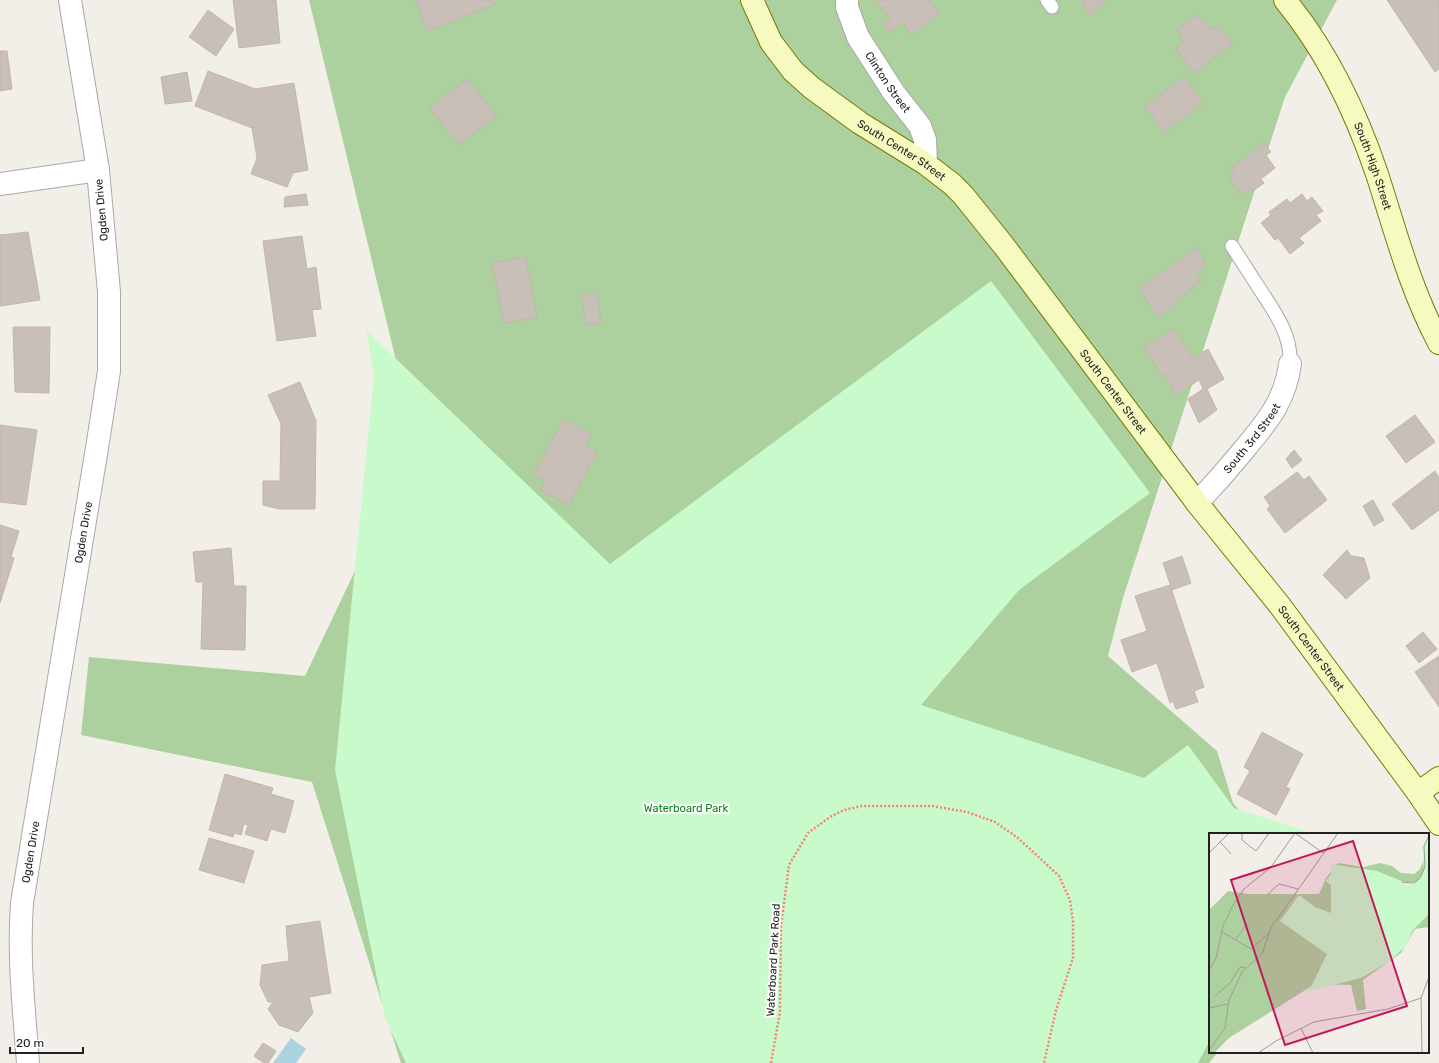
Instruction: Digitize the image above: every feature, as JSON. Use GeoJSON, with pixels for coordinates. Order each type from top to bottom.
{"type":"FeatureCollection","features":[{"type":"Feature","properties":{"kind":"street","name":"Ogden Drive"},"geometry":{"type":"LineString","coordinates":[[28,1063],[20,959],[22,903],[109,371],[109,292],[98,170],[70,0]]}},
{"type":"Feature","properties":{"kind":"street","name":"South Center Street"},"geometry":{"type":"LineString","coordinates":[[752,0],[771,42],[793,71],[812,88],[841,110],[882,138],[926,164],[952,184],[963,195],[1004,246],[1197,503],[1281,607],[1439,824]]}},
{"type":"Feature","properties":{"kind":"street","name":"Clinton Street"},"geometry":{"type":"LineString","coordinates":[[847,0],[847,7],[858,37],[894,93],[920,126],[925,140],[926,164]]}},
{"type":"Feature","properties":{"kind":"street","name":"South High Street"},"geometry":{"type":"LineString","coordinates":[[1286,0],[1323,54],[1338,80],[1352,111],[1374,167],[1406,268],[1418,299],[1439,343]]}},
{"type":"Feature","properties":{"kind":"street"},"geometry":{"type":"LineString","coordinates":[[0,184],[98,170]]}},
{"type":"Feature","properties":{"kind":"street","name":"South 3rd Street"},"geometry":{"type":"LineString","coordinates":[[1197,503],[1262,429],[1283,393],[1288,380],[1290,364]]}},
{"type":"Feature","properties":{"kind":"street"},"geometry":{"type":"LineString","coordinates":[[1418,794],[1439,778]]}},
{"type":"Feature","properties":{"kind":"lane"},"geometry":{"type":"LineString","coordinates":[[1232,246],[1279,320],[1286,335],[1291,355],[1290,364]]}},
{"type":"Feature","properties":{"kind":"path","name":"Waterboard Park Road"},"geometry":{"type":"LineString","coordinates":[[771,1063],[780,1012],[781,926],[789,865],[808,833],[830,817],[844,810],[862,806],[932,806],[967,812],[995,822],[1018,838],[1059,876],[1070,900],[1073,921],[1073,958],[1056,1010],[1044,1063]]}},
{"type":"Feature","properties":{"kind":"green space"},"geometry":{"type":"Polygon","coordinates":[[[309,0],[1337,0],[1285,97],[1123,598],[1108,656],[1217,751],[1233,803],[1259,833],[1209,833],[1209,1053],[1217,1053],[1209,1063],[401,1063],[312,782],[81,735],[89,657],[305,676],[373,533],[405,398],[309,0]]]}},
{"type":"Feature","properties":{"kind":"green space","name":"Waterboard Park"},"geometry":{"type":"Polygon","coordinates":[[[991,281],[1150,493],[1019,590],[921,705],[1144,778],[1188,745],[1234,808],[1312,833],[1209,833],[1209,1042],[1198,1063],[406,1063],[385,1018],[335,770],[374,376],[366,330],[610,564],[991,281]]]}},
{"type":"Feature","properties":{"kind":"water"},"geometry":{"type":"Polygon","coordinates":[[[291,1038],[306,1049],[296,1063],[273,1063],[291,1038]]]}},
{"type":"Feature","properties":{"kind":"building"},"geometry":{"type":"Polygon","coordinates":[[[233,0],[276,0],[280,43],[239,48],[233,0]]]}},
{"type":"Feature","properties":{"kind":"building"},"geometry":{"type":"Polygon","coordinates":[[[416,0],[493,0],[495,5],[427,31],[416,0]]]}},
{"type":"Feature","properties":{"kind":"building"},"geometry":{"type":"Polygon","coordinates":[[[876,0],[929,0],[940,13],[910,35],[903,22],[888,33],[883,24],[890,19],[876,0]]]}},
{"type":"Feature","properties":{"kind":"building"},"geometry":{"type":"Polygon","coordinates":[[[1081,0],[1108,0],[1090,15],[1081,0]]]}},
{"type":"Feature","properties":{"kind":"building"},"geometry":{"type":"Polygon","coordinates":[[[1387,0],[1439,0],[1439,69],[1435,72],[1387,0]]]}},
{"type":"Feature","properties":{"kind":"building"},"geometry":{"type":"Polygon","coordinates":[[[208,10],[234,29],[216,56],[189,37],[208,10]]]}},
{"type":"Feature","properties":{"kind":"building"},"geometry":{"type":"Polygon","coordinates":[[[1197,15],[1210,29],[1217,27],[1233,43],[1194,73],[1176,49],[1183,41],[1177,29],[1197,15]]]}},
{"type":"Feature","properties":{"kind":"building"},"geometry":{"type":"Polygon","coordinates":[[[0,51],[7,51],[12,89],[0,91],[0,51]]]}},
{"type":"Feature","properties":{"kind":"building"},"geometry":{"type":"Polygon","coordinates":[[[208,71],[255,89],[294,83],[308,170],[293,173],[287,187],[251,174],[257,158],[252,128],[195,106],[208,71]]]}},
{"type":"Feature","properties":{"kind":"building"},"geometry":{"type":"Polygon","coordinates":[[[187,72],[192,101],[165,104],[161,77],[187,72]]]}},
{"type":"Feature","properties":{"kind":"building"},"geometry":{"type":"Polygon","coordinates":[[[1184,77],[1203,103],[1164,132],[1145,106],[1184,77]]]}},
{"type":"Feature","properties":{"kind":"building"},"geometry":{"type":"Polygon","coordinates":[[[467,79],[496,116],[459,145],[429,108],[467,79]]]}},
{"type":"Feature","properties":{"kind":"building"},"geometry":{"type":"Polygon","coordinates":[[[1264,143],[1271,152],[1266,155],[1275,168],[1261,179],[1264,183],[1253,191],[1250,187],[1241,195],[1229,180],[1235,175],[1230,169],[1264,143]]]}},
{"type":"Feature","properties":{"kind":"building"},"geometry":{"type":"Polygon","coordinates":[[[306,194],[308,205],[284,207],[285,197],[306,194]]]}},
{"type":"Feature","properties":{"kind":"building"},"geometry":{"type":"Polygon","coordinates":[[[1302,194],[1307,201],[1312,197],[1323,211],[1316,215],[1321,221],[1299,238],[1304,243],[1290,254],[1278,238],[1275,240],[1261,223],[1271,215],[1269,212],[1287,199],[1290,203],[1302,194]]]}},
{"type":"Feature","properties":{"kind":"building"},"geometry":{"type":"Polygon","coordinates":[[[28,232],[40,300],[0,306],[0,235],[28,232]]]}},
{"type":"Feature","properties":{"kind":"building"},"geometry":{"type":"Polygon","coordinates":[[[302,236],[307,269],[316,267],[321,309],[312,310],[316,336],[277,341],[263,241],[302,236]]]}},
{"type":"Feature","properties":{"kind":"building"},"geometry":{"type":"Polygon","coordinates":[[[1197,247],[1206,264],[1197,272],[1202,279],[1159,318],[1139,289],[1197,247]]]}},
{"type":"Feature","properties":{"kind":"building"},"geometry":{"type":"Polygon","coordinates":[[[526,257],[537,317],[504,323],[492,263],[526,257]]]}},
{"type":"Feature","properties":{"kind":"building"},"geometry":{"type":"Polygon","coordinates":[[[597,293],[601,323],[586,325],[581,295],[597,293]]]}},
{"type":"Feature","properties":{"kind":"building"},"geometry":{"type":"Polygon","coordinates":[[[13,327],[50,327],[49,393],[15,392],[13,327]]]}},
{"type":"Feature","properties":{"kind":"building"},"geometry":{"type":"Polygon","coordinates":[[[1174,329],[1192,358],[1208,349],[1224,379],[1207,389],[1217,410],[1199,423],[1188,399],[1203,389],[1199,380],[1176,395],[1165,375],[1163,377],[1144,347],[1174,329]]]}},
{"type":"Feature","properties":{"kind":"building"},"geometry":{"type":"Polygon","coordinates":[[[300,382],[316,421],[315,509],[279,509],[263,505],[263,481],[280,481],[281,424],[268,395],[300,382]]]}},
{"type":"Feature","properties":{"kind":"building"},"geometry":{"type":"Polygon","coordinates":[[[1415,415],[1435,442],[1406,463],[1386,436],[1415,415]]]}},
{"type":"Feature","properties":{"kind":"building"},"geometry":{"type":"Polygon","coordinates":[[[563,419],[591,434],[585,446],[597,452],[569,505],[540,490],[545,481],[534,475],[563,419]]]}},
{"type":"Feature","properties":{"kind":"building"},"geometry":{"type":"Polygon","coordinates":[[[0,425],[37,430],[26,505],[0,502],[0,425]]]}},
{"type":"Feature","properties":{"kind":"building"},"geometry":{"type":"Polygon","coordinates":[[[1294,450],[1302,460],[1292,468],[1286,459],[1294,450]]]}},
{"type":"Feature","properties":{"kind":"building"},"geometry":{"type":"Polygon","coordinates":[[[1435,471],[1439,478],[1439,510],[1412,530],[1392,504],[1435,471]]]}},
{"type":"Feature","properties":{"kind":"building"},"geometry":{"type":"Polygon","coordinates":[[[1297,472],[1304,480],[1309,476],[1327,500],[1285,533],[1267,509],[1270,506],[1264,497],[1297,472]]]}},
{"type":"Feature","properties":{"kind":"building"},"geometry":{"type":"Polygon","coordinates":[[[1373,500],[1384,520],[1374,526],[1363,506],[1373,500]]]}},
{"type":"Feature","properties":{"kind":"building"},"geometry":{"type":"Polygon","coordinates":[[[0,525],[19,531],[11,557],[14,558],[0,603],[0,525]]]}},
{"type":"Feature","properties":{"kind":"building"},"geometry":{"type":"Polygon","coordinates":[[[231,548],[234,586],[246,586],[245,650],[201,649],[203,582],[196,582],[193,552],[231,548]]]}},
{"type":"Feature","properties":{"kind":"building"},"geometry":{"type":"Polygon","coordinates":[[[1347,550],[1351,556],[1364,558],[1370,578],[1346,599],[1323,575],[1347,550]]]}},
{"type":"Feature","properties":{"kind":"building"},"geometry":{"type":"Polygon","coordinates":[[[1182,556],[1191,583],[1172,590],[1163,563],[1182,556]]]}},
{"type":"Feature","properties":{"kind":"building"},"geometry":{"type":"Polygon","coordinates":[[[1170,585],[1204,687],[1194,691],[1198,702],[1176,709],[1173,701],[1170,703],[1157,663],[1132,672],[1121,640],[1147,631],[1135,596],[1170,585]]]}},
{"type":"Feature","properties":{"kind":"building"},"geometry":{"type":"Polygon","coordinates":[[[1423,632],[1437,649],[1419,663],[1406,646],[1423,632]]]}},
{"type":"Feature","properties":{"kind":"building"},"geometry":{"type":"Polygon","coordinates":[[[1439,656],[1439,707],[1415,672],[1439,656]]]}},
{"type":"Feature","properties":{"kind":"building"},"geometry":{"type":"Polygon","coordinates":[[[1262,732],[1303,754],[1286,787],[1290,789],[1276,815],[1237,794],[1250,771],[1244,767],[1262,732]]]}},
{"type":"Feature","properties":{"kind":"building"},"geometry":{"type":"Polygon","coordinates":[[[225,774],[273,788],[271,794],[294,801],[285,833],[271,829],[267,841],[245,834],[248,825],[244,824],[241,835],[234,833],[233,837],[209,830],[225,774]]]}},
{"type":"Feature","properties":{"kind":"building"},"geometry":{"type":"Polygon","coordinates":[[[209,838],[254,851],[244,883],[199,870],[209,838]]]}},
{"type":"Feature","properties":{"kind":"building"},"geometry":{"type":"Polygon","coordinates":[[[320,921],[331,993],[309,997],[313,1013],[298,1032],[279,1025],[268,1009],[273,1002],[268,1002],[260,985],[262,965],[289,961],[286,926],[320,921]]]}},
{"type":"Feature","properties":{"kind":"building"},"geometry":{"type":"Polygon","coordinates":[[[263,1043],[276,1051],[268,1063],[264,1063],[254,1056],[263,1043]]]}}]}
